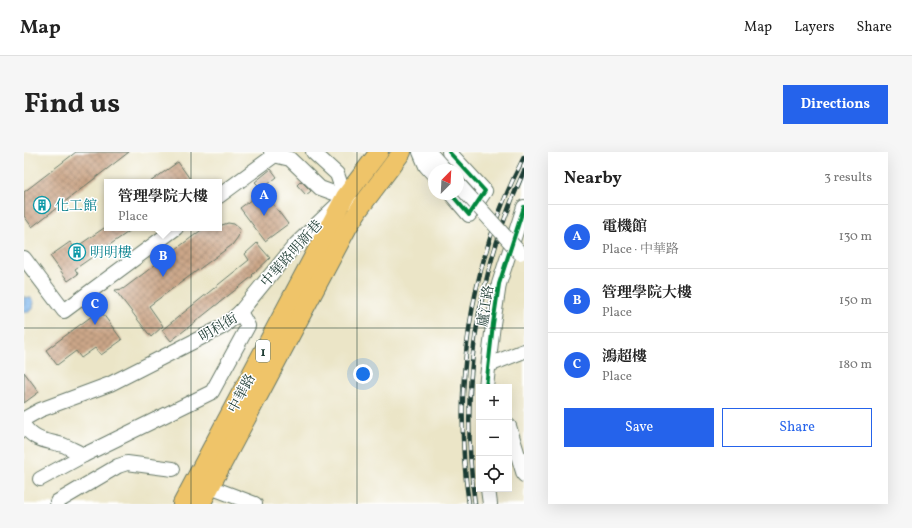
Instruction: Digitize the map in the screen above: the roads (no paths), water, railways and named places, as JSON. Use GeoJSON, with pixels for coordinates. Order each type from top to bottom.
{"type":"FeatureCollection","features":[{"type":"Feature","properties":{"kind":"main road","name":"1"},"geometry":{"type":"LineString","coordinates":[[345,197],[379,152]]}},
{"type":"Feature","properties":{"kind":"main road","name":"1"},"geometry":{"type":"LineString","coordinates":[[360,208],[402,152]]}},
{"type":"Feature","properties":{"kind":"main road","name":"中華路"},"geometry":{"type":"LineString","coordinates":[[182,504],[345,197]]}},
{"type":"Feature","properties":{"kind":"main road","name":"中華路"},"geometry":{"type":"LineString","coordinates":[[201,504],[360,208]]}},
{"type":"Feature","properties":{"kind":"street"},"geometry":{"type":"LineString","coordinates":[[313,152],[337,174],[345,197]]}},
{"type":"Feature","properties":{"kind":"street"},"geometry":{"type":"LineString","coordinates":[[420,152],[428,168]]}},
{"type":"Feature","properties":{"kind":"street"},"geometry":{"type":"LineString","coordinates":[[429,152],[440,164]]}},
{"type":"Feature","properties":{"kind":"street"},"geometry":{"type":"LineString","coordinates":[[449,152],[460,164]]}},
{"type":"Feature","properties":{"kind":"street"},"geometry":{"type":"LineString","coordinates":[[222,194],[275,153],[290,159],[320,188],[345,197],[360,208]]}},
{"type":"Feature","properties":{"kind":"street"},"geometry":{"type":"LineString","coordinates":[[456,200],[469,216],[486,191],[464,168]]}},
{"type":"Feature","properties":{"kind":"street"},"geometry":{"type":"LineString","coordinates":[[464,191],[522,255]]}},
{"type":"Feature","properties":{"kind":"street","name":"中華路明新巷"},"geometry":{"type":"LineString","coordinates":[[240,312],[296,244],[345,197]]}},
{"type":"Feature","properties":{"kind":"street","name":"廬江路"},"geometry":{"type":"LineString","coordinates":[[486,384],[499,284],[524,207]]}},
{"type":"Feature","properties":{"kind":"street"},"geometry":{"type":"LineString","coordinates":[[24,258],[64,311],[172,231]]}},
{"type":"Feature","properties":{"kind":"street","name":"明科街"},"geometry":{"type":"LineString","coordinates":[[24,419],[40,410],[110,384],[135,372],[224,326],[240,312],[248,326],[212,392],[102,447]]}},
{"type":"Feature","properties":{"kind":"street"},"geometry":{"type":"LineString","coordinates":[[489,364],[524,351]]}},
{"type":"Feature","properties":{"kind":"street"},"geometry":{"type":"LineString","coordinates":[[24,426],[30,434],[42,441],[64,446],[84,455]]}},
{"type":"Feature","properties":{"kind":"street"},"geometry":{"type":"LineString","coordinates":[[512,436],[524,475]]}},
{"type":"Feature","properties":{"kind":"street"},"geometry":{"type":"LineString","coordinates":[[40,479],[102,447],[118,466]]}},
{"type":"Feature","properties":{"kind":"street"},"geometry":{"type":"LineString","coordinates":[[58,502],[118,466],[127,463],[173,469]]}},
{"type":"Feature","properties":{"kind":"street"},"geometry":{"type":"LineString","coordinates":[[210,487],[255,504]]}},
{"type":"Feature","properties":{"kind":"street"},"geometry":{"type":"LineString","coordinates":[[488,492],[490,504]]}},
{"type":"Feature","properties":{"kind":"water"},"geometry":{"type":"Polygon","coordinates":[[[24,297],[31,298],[34,302],[33,309],[29,312],[24,312],[24,297]]]}},
{"type":"Feature","properties":{"kind":"railway"},"geometry":{"type":"LineString","coordinates":[[469,504],[464,460],[463,415],[464,370],[470,326],[478,282],[490,239],[505,198],[524,157]]}},
{"type":"Feature","properties":{"kind":"railway"},"geometry":{"type":"LineString","coordinates":[[475,504],[469,418],[471,376],[476,334],[483,293],[494,252],[507,211],[524,171]]}},
{"type":"Feature","properties":{"kind":"place","name":"化工館"},"geometry":{"type":"Point","coordinates":[42,205]}},
{"type":"Feature","properties":{"kind":"place","name":"電機館"},"geometry":{"type":"Point","coordinates":[264,216]}},
{"type":"Feature","properties":{"kind":"place","name":"明明樓"},"geometry":{"type":"Point","coordinates":[77,252]}},
{"type":"Feature","properties":{"kind":"place","name":"管理學院大樓"},"geometry":{"type":"Point","coordinates":[163,277]}},
{"type":"Feature","properties":{"kind":"place","name":"鴻超樓"},"geometry":{"type":"Point","coordinates":[95,325]}}]}
